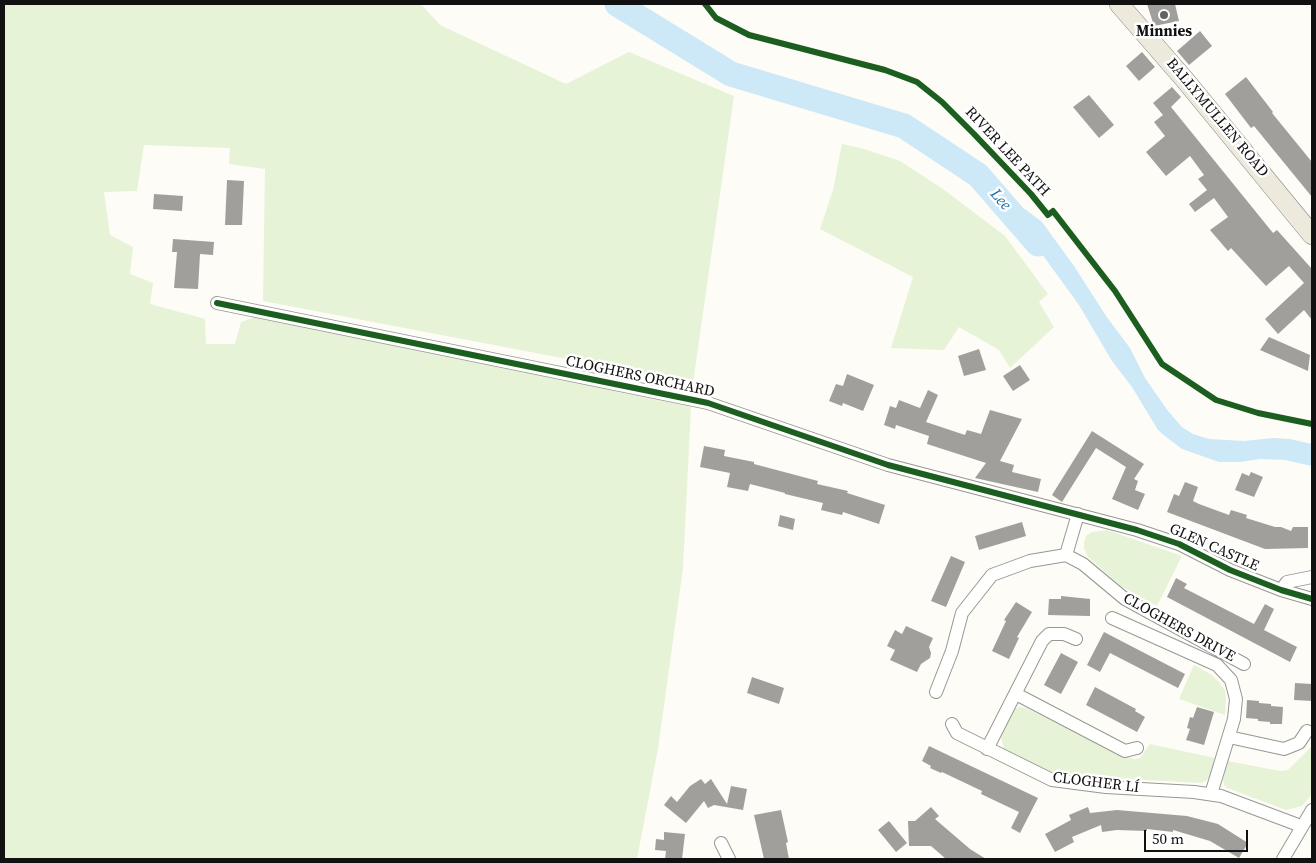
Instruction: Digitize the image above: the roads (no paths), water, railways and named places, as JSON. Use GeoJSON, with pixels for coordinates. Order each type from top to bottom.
{"type":"FeatureCollection","features":[{"type":"Feature","properties":{"kind":"main road","name":"BALLYMULLEN ROAD"},"geometry":{"type":"LineString","coordinates":[[1119,4],[1216,117],[1312,235]]}},
{"type":"Feature","properties":{"kind":"street","name":"CLOGHERS ORCHARD"},"geometry":{"type":"LineString","coordinates":[[217,304],[708,403],[888,465],[1078,514]]}},
{"type":"Feature","properties":{"kind":"street"},"geometry":{"type":"LineString","coordinates":[[936,692],[952,650],[962,613],[992,575],[1030,561],[1066,554],[1078,514]]}},
{"type":"Feature","properties":{"kind":"street","name":"GLEN CASTLE"},"geometry":{"type":"LineString","coordinates":[[1078,514],[1179,544],[1230,570],[1281,590],[1312,599]]}},
{"type":"Feature","properties":{"kind":"street","name":"CLOGHERS DRIVE"},"geometry":{"type":"LineString","coordinates":[[1066,554],[1084,564],[1125,600],[1244,664]]}},
{"type":"Feature","properties":{"kind":"street"},"geometry":{"type":"LineString","coordinates":[[1281,590],[1287,582],[1312,576]]}},
{"type":"Feature","properties":{"kind":"street"},"geometry":{"type":"LineString","coordinates":[[1112,618],[1217,665],[1231,680],[1236,699],[1234,719],[1212,794]]}},
{"type":"Feature","properties":{"kind":"street"},"geometry":{"type":"LineString","coordinates":[[987,749],[1042,641],[1049,634],[1064,634],[1076,638]]}},
{"type":"Feature","properties":{"kind":"street"},"geometry":{"type":"LineString","coordinates":[[1016,694],[1125,751],[1137,748]]}},
{"type":"Feature","properties":{"kind":"street","name":"CLOGHER LÍ"},"geometry":{"type":"LineString","coordinates":[[952,724],[957,733],[1052,780],[1106,787],[1212,794],[1301,826]]}},
{"type":"Feature","properties":{"kind":"street"},"geometry":{"type":"LineString","coordinates":[[1228,737],[1284,749],[1300,743],[1307,731]]}},
{"type":"Feature","properties":{"kind":"street"},"geometry":{"type":"LineString","coordinates":[[1283,859],[1312,810]]}},
{"type":"Feature","properties":{"kind":"street"},"geometry":{"type":"LineString","coordinates":[[721,843],[730,859]]}},
{"type":"Feature","properties":{"kind":"water"},"geometry":{"type":"Polygon","coordinates":[[[1025,209],[1042,222],[1074,266],[1106,316],[1130,348],[1145,378],[1168,411],[1182,427],[1193,434],[1209,439],[1244,441],[1274,438],[1290,439],[1312,444],[1312,466],[1285,460],[1260,459],[1240,462],[1219,462],[1182,449],[1158,430],[1132,387],[1112,361],[1079,305],[1042,254],[1011,221],[1025,209]]]}},
{"type":"Feature","properties":{"kind":"waterway","name":"Lee"},"geometry":{"type":"LineString","coordinates":[[617,4],[731,74],[904,126],[978,175],[1038,244]]}},
{"type":"Feature","properties":{"kind":"place","name":"Minnies"},"geometry":{"type":"Point","coordinates":[1164,15]}}]}
